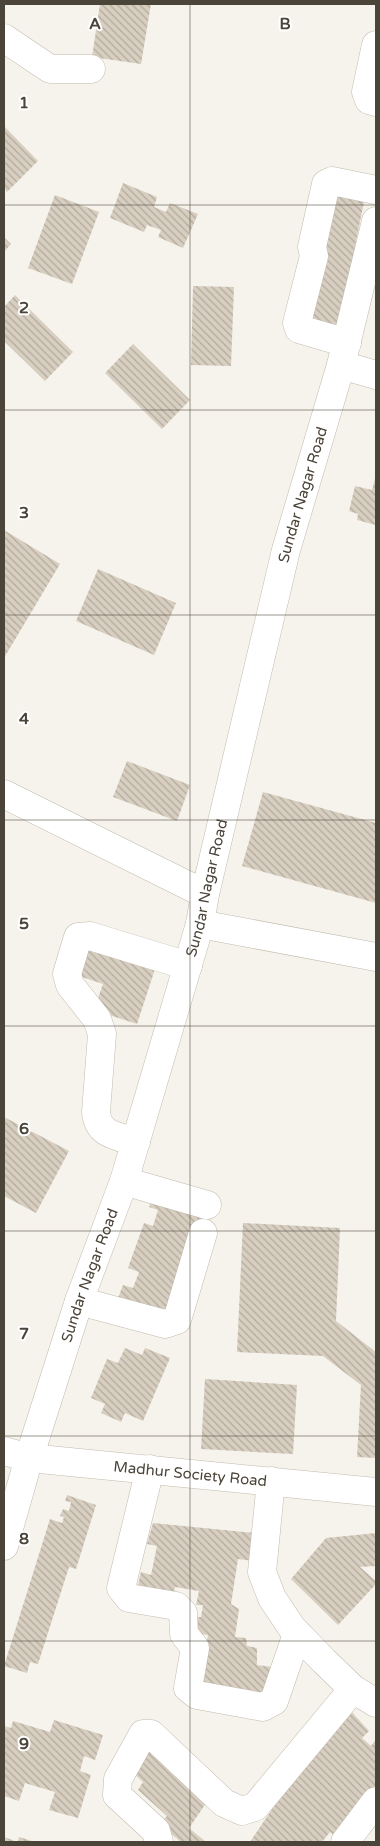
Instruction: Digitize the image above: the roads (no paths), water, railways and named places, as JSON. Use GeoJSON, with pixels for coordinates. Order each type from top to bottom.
{"type":"FeatureCollection","features":[{"type":"Feature","properties":{"kind":"street"},"geometry":{"type":"LineString","coordinates":[[4,38],[50,69],[91,69]]}},
{"type":"Feature","properties":{"kind":"street"},"geometry":{"type":"LineString","coordinates":[[376,45],[366,92],[368,100],[376,102]]}},
{"type":"Feature","properties":{"kind":"street"},"geometry":{"type":"LineString","coordinates":[[376,190],[332,181],[326,184],[312,247],[314,256],[297,324],[299,329],[344,354],[376,375]]}},
{"type":"Feature","properties":{"kind":"street","name":"Sundar Nagar Road"},"geometry":{"type":"LineString","coordinates":[[4,1546],[16,1454],[79,1301],[124,1180],[200,924],[205,894],[286,550],[344,354],[376,221]]}},
{"type":"Feature","properties":{"kind":"street"},"geometry":{"type":"LineString","coordinates":[[4,794],[205,894]]}},
{"type":"Feature","properties":{"kind":"street"},"geometry":{"type":"LineString","coordinates":[[200,924],[376,957]]}},
{"type":"Feature","properties":{"kind":"street"},"geometry":{"type":"LineString","coordinates":[[136,1142],[105,1131],[97,1122],[96,1112],[102,1034],[96,1019],[70,985],[67,974],[78,937],[90,936],[188,966]]}},
{"type":"Feature","properties":{"kind":"street"},"geometry":{"type":"LineString","coordinates":[[124,1180],[207,1204]]}},
{"type":"Feature","properties":{"kind":"street"},"geometry":{"type":"LineString","coordinates":[[79,1301],[165,1324],[177,1320],[203,1233]]}},
{"type":"Feature","properties":{"kind":"street","name":"Madhur Society Road"},"geometry":{"type":"LineString","coordinates":[[16,1454],[376,1492]]}},
{"type":"Feature","properties":{"kind":"street"},"geometry":{"type":"LineString","coordinates":[[150,1469],[122,1588],[129,1598],[176,1606],[183,1613],[184,1634],[195,1648],[188,1688],[197,1694],[263,1707],[274,1701],[297,1634]]}},
{"type":"Feature","properties":{"kind":"street"},"geometry":{"type":"LineString","coordinates":[[271,1480],[262,1572],[272,1598],[297,1634],[353,1689],[376,1703]]}},
{"type":"Feature","properties":{"kind":"street"},"geometry":{"type":"LineString","coordinates":[[159,1842],[156,1831],[117,1795],[118,1780],[143,1734],[151,1734],[224,1803],[242,1811],[255,1808],[353,1689]]}},
{"type":"Feature","properties":{"kind":"street"},"geometry":{"type":"LineString","coordinates":[[345,1842],[376,1801]]}}]}
